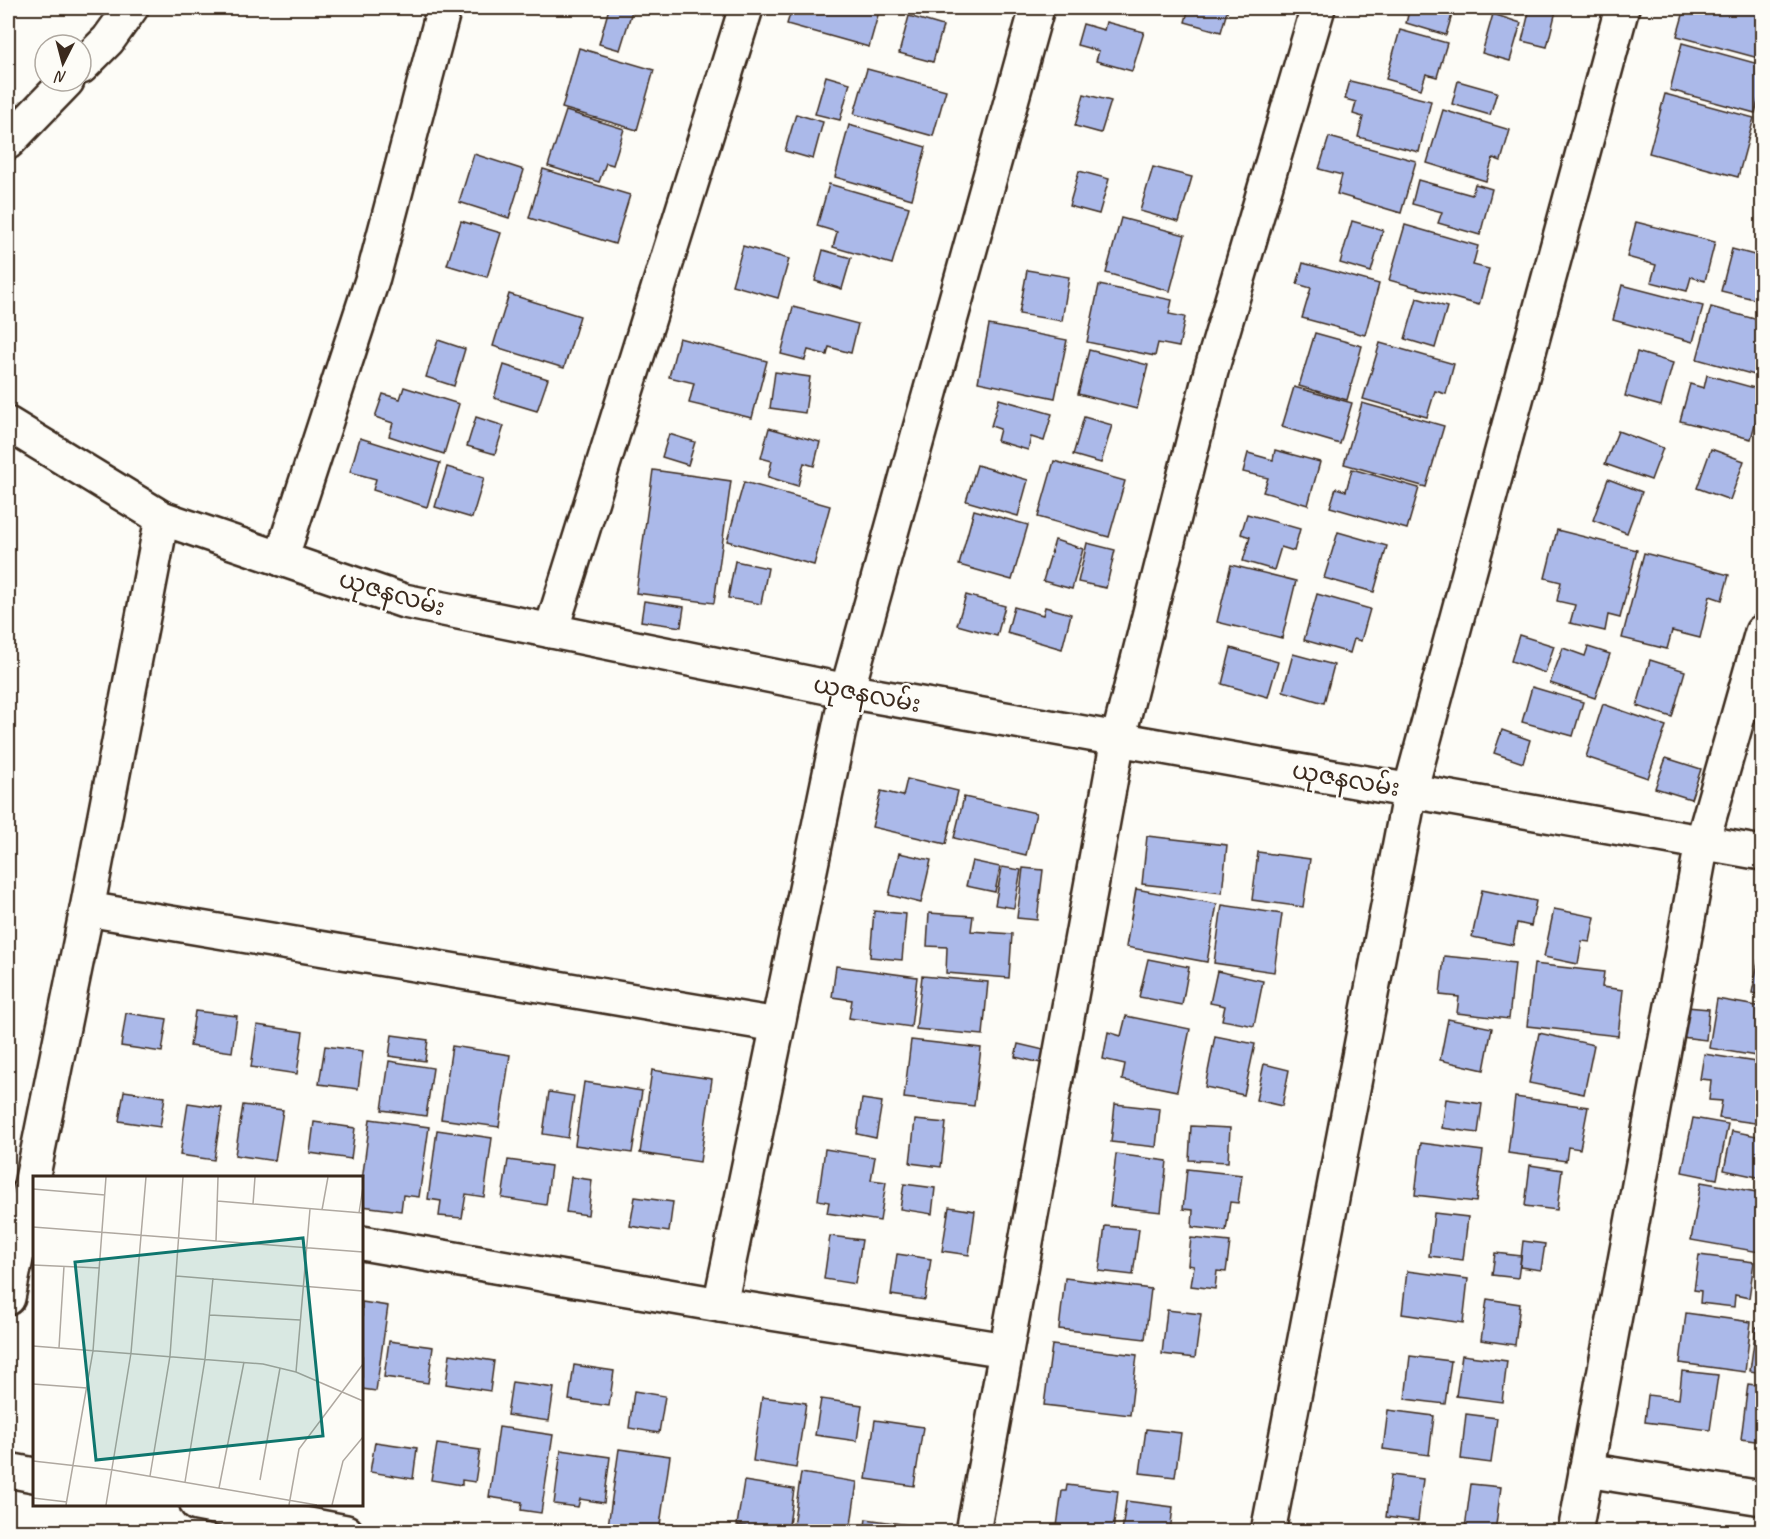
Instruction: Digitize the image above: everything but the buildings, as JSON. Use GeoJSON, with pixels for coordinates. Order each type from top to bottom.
{"type":"FeatureCollection","features":[{"type":"Feature","properties":{"kind":"street"},"geometry":{"type":"LineString","coordinates":[[93,55],[108,40],[131,8]]}},
{"type":"Feature","properties":{"kind":"street"},"geometry":{"type":"LineString","coordinates":[[281,559],[373,277],[444,8]]}},
{"type":"Feature","properties":{"kind":"street"},"geometry":{"type":"LineString","coordinates":[[551,631],[746,8]]}},
{"type":"Feature","properties":{"kind":"street"},"geometry":{"type":"LineString","coordinates":[[720,1305],[847,691],[1036,8]]}},
{"type":"Feature","properties":{"kind":"street"},"geometry":{"type":"LineString","coordinates":[[973,1532],[1118,739],[1210,371],[1318,8]]}},
{"type":"Feature","properties":{"kind":"street"},"geometry":{"type":"LineString","coordinates":[[1268,1532],[1410,791],[1622,8]]}},
{"type":"Feature","properties":{"kind":"street"},"geometry":{"type":"LineString","coordinates":[[8,142],[55,93]]}},
{"type":"Feature","properties":{"kind":"street","name":"ယုဇနလမ်း"},"geometry":{"type":"LineString","coordinates":[[8,424],[162,518],[404,601],[847,691],[1762,853]]}},
{"type":"Feature","properties":{"kind":"street"},"geometry":{"type":"LineString","coordinates":[[8,1298],[24,1185],[87,909],[162,518]]}},
{"type":"Feature","properties":{"kind":"street"},"geometry":{"type":"LineString","coordinates":[[1575,1532],[1702,843],[1762,632]]}},
{"type":"Feature","properties":{"kind":"street"},"geometry":{"type":"LineString","coordinates":[[87,909],[777,1025]]}},
{"type":"Feature","properties":{"kind":"street"},"geometry":{"type":"LineString","coordinates":[[363,1243],[720,1305],[1006,1350]]}},
{"type":"Feature","properties":{"kind":"street"},"geometry":{"type":"LineString","coordinates":[[8,1470],[33,1475]]}},
{"type":"Feature","properties":{"kind":"street"},"geometry":{"type":"LineString","coordinates":[[1586,1470],[1762,1498]]}},
{"type":"Feature","properties":{"kind":"street"},"geometry":{"type":"LineString","coordinates":[[208,1506],[346,1532]]}}]}
